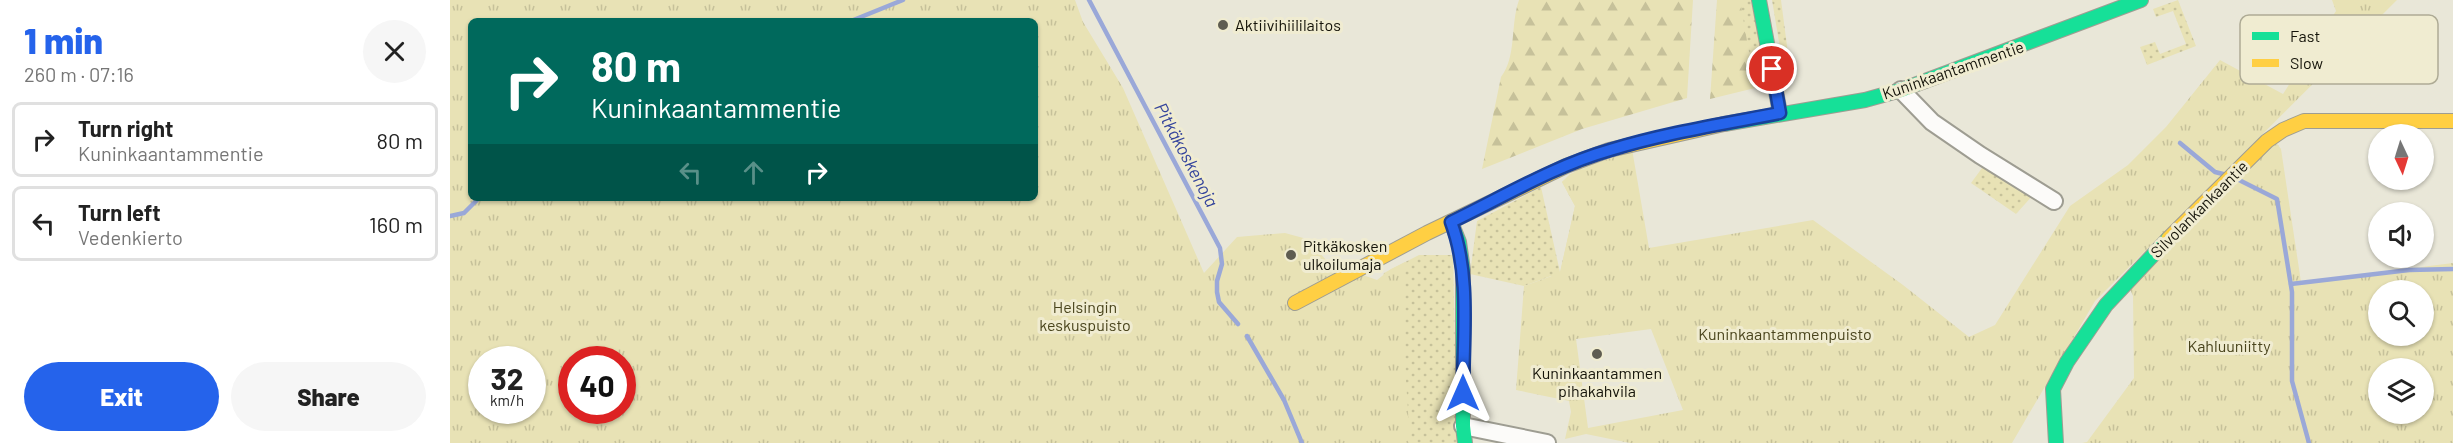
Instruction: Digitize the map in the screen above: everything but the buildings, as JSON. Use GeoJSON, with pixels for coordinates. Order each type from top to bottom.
{"type":"FeatureCollection","features":[{"type":"Feature","properties":{"kind":"street"},"geometry":{"type":"LineString","coordinates":[[1759,0],[1780,113]]}},
{"type":"Feature","properties":{"kind":"street","name":"Kuninkaantammentie"},"geometry":{"type":"LineString","coordinates":[[1295,303],[1451,222],[1566,166],[1609,150],[1780,113],[1865,100],[1901,90],[2141,0]]}},
{"type":"Feature","properties":{"kind":"street"},"geometry":{"type":"LineString","coordinates":[[1901,90],[1932,122],[1980,155],[2058,200]]}},
{"type":"Feature","properties":{"kind":"street","name":"Silvolankankaantie"},"geometry":{"type":"LineString","coordinates":[[2056,443],[2053,389],[2067,362],[2106,305],[2183,223],[2267,141],[2283,130],[2316,120],[2453,121]]}},
{"type":"Feature","properties":{"kind":"street"},"geometry":{"type":"LineString","coordinates":[[1451,222],[1458,242],[1463,270],[1463,426],[1465,443]]}},
{"type":"Feature","properties":{"kind":"street"},"geometry":{"type":"LineString","coordinates":[[1463,426],[1546,443]]}},
{"type":"Feature","properties":{"kind":"green space","name":"Helsingin keskuspuisto"},"geometry":{"type":"Polygon","coordinates":[[[450,0],[1075,0],[1083,22],[1123,88],[1204,273],[1237,237],[1285,233],[1307,239],[1329,263],[1377,280],[1405,262],[1405,364],[1410,443],[450,443],[450,0]]]}},
{"type":"Feature","properties":{"kind":"green space"},"geometry":{"type":"Polygon","coordinates":[[[1519,0],[1693,0],[1687,98],[1582,129],[1482,169],[1501,77],[1509,60],[1519,0]]]}},
{"type":"Feature","properties":{"kind":"green space"},"geometry":{"type":"Polygon","coordinates":[[[1717,0],[1740,0],[1755,88],[1710,99],[1717,0]]]}},
{"type":"Feature","properties":{"kind":"green space"},"geometry":{"type":"Polygon","coordinates":[[[1739,0],[1751,0],[1765,72],[1755,73],[1740,22],[1739,0]]]}},
{"type":"Feature","properties":{"kind":"green space"},"geometry":{"type":"Polygon","coordinates":[[[1772,0],[1781,0],[1792,84],[1788,84],[1785,78],[1772,0]]]}},
{"type":"Feature","properties":{"kind":"green space"},"geometry":{"type":"Polygon","coordinates":[[[2178,0],[2196,46],[2147,65],[2140,47],[2155,42],[2160,54],[2186,44],[2173,11],[2156,17],[2153,9],[2178,0]]]}},
{"type":"Feature","properties":{"kind":"green space","name":"Kuninkaantammenpuisto"},"geometry":{"type":"Polygon","coordinates":[[[2332,0],[2397,0],[2382,15],[2333,15],[2336,11],[2332,0]]]}},
{"type":"Feature","properties":{"kind":"green space","name":"Kuninkaantammenpuisto"},"geometry":{"type":"Polygon","coordinates":[[[2220,60],[2240,71],[2240,84],[2264,84],[2283,94],[2289,84],[2313,84],[2095,301],[2012,443],[1630,443],[1586,434],[1565,439],[1571,412],[1569,401],[1516,390],[1524,286],[1560,273],[1575,206],[1562,182],[1570,174],[1632,149],[1649,248],[1813,220],[1903,285],[1969,337],[1995,325],[2070,206],[2128,165],[2166,127],[2220,60]],[[1651,329],[1576,339],[1588,428],[1683,410],[1651,329]]]}},
{"type":"Feature","properties":{"kind":"green space","name":"Kahluuniitty"},"geometry":{"type":"Polygon","coordinates":[[[2275,141],[2281,149],[2301,282],[2413,268],[2434,268],[2434,265],[2453,263],[2453,443],[2082,443],[2087,442],[2134,378],[2133,296],[2130,289],[2275,141]]]}},
{"type":"Feature","properties":{"kind":"green space"},"geometry":{"type":"Polygon","coordinates":[[[1985,164],[2034,194],[2016,214],[1971,183],[1985,164]]]}},
{"type":"Feature","properties":{"kind":"green space"},"geometry":{"type":"Polygon","coordinates":[[[1582,166],[1564,280],[1551,276],[1524,286],[1470,274],[1477,221],[1541,187],[1560,272],[1575,206],[1562,182],[1582,166]]]}},
{"type":"Feature","properties":{"kind":"green space"},"geometry":{"type":"Polygon","coordinates":[[[1419,255],[1453,255],[1457,443],[1330,443],[1384,273],[1419,255]]]}},
{"type":"Feature","properties":{"kind":"waterway"},"geometry":{"type":"LineString","coordinates":[[858,18],[903,0]]}},
{"type":"Feature","properties":{"kind":"waterway","name":"Pitkäkoskenoja"},"geometry":{"type":"LineString","coordinates":[[1089,0],[1220,248],[1222,264],[1217,281],[1219,302],[1238,324]]}},
{"type":"Feature","properties":{"kind":"waterway"},"geometry":{"type":"LineString","coordinates":[[2180,143],[2215,172],[2223,174]]}},
{"type":"Feature","properties":{"kind":"waterway"},"geometry":{"type":"LineString","coordinates":[[2239,180],[2277,199],[2292,292],[2292,381],[2309,443]]}},
{"type":"Feature","properties":{"kind":"waterway"},"geometry":{"type":"LineString","coordinates":[[450,216],[464,213],[476,201]]}},
{"type":"Feature","properties":{"kind":"waterway"},"geometry":{"type":"LineString","coordinates":[[2291,284],[2409,270],[2453,269]]}},
{"type":"Feature","properties":{"kind":"waterway","name":"Pitkäkoskenoja"},"geometry":{"type":"LineString","coordinates":[[1247,336],[1284,400],[1302,443]]}},
{"type":"Feature","properties":{"kind":"traffic: fast"},"geometry":{"type":"LineString","coordinates":[[1759,0],[1780,113]]}},
{"type":"Feature","properties":{"kind":"traffic: fast"},"geometry":{"type":"LineString","coordinates":[[1724,124],[1865,100],[1901,90],[2141,0]]}},
{"type":"Feature","properties":{"kind":"traffic: fast"},"geometry":{"type":"LineString","coordinates":[[1451,222],[1459,242],[1463,270],[1463,426],[1465,443]]}},
{"type":"Feature","properties":{"kind":"traffic: fast"},"geometry":{"type":"LineString","coordinates":[[2056,443],[2053,389],[2067,362],[2106,305],[2168,239]]}},
{"type":"Feature","properties":{"kind":"traffic: slow"},"geometry":{"type":"LineString","coordinates":[[2168,239],[2267,141],[2283,130],[2304,121],[2453,121]]}},
{"type":"Feature","properties":{"kind":"traffic: slow"},"geometry":{"type":"LineString","coordinates":[[1295,303],[1427,233],[1566,166],[1609,150],[1724,124]]}},
{"type":"Feature","properties":{"kind":"place","name":"Aktiivihiililaitos"},"geometry":{"type":"Point","coordinates":[1223,25]}},
{"type":"Feature","properties":{"kind":"place","name":"Pitkäkosken ulkoilumaja"},"geometry":{"type":"Point","coordinates":[1291,255]}},
{"type":"Feature","properties":{"kind":"place","name":"Kuninkaantammen pihakahvila"},"geometry":{"type":"Point","coordinates":[1597,354]}},
{"type":"Feature","properties":{"kind":"route"},"geometry":{"type":"LineString","coordinates":[[1463,393],[1463,270],[1458,242],[1451,222],[1566,166],[1609,150],[1678,133],[1780,113],[1772,69]]}}]}
